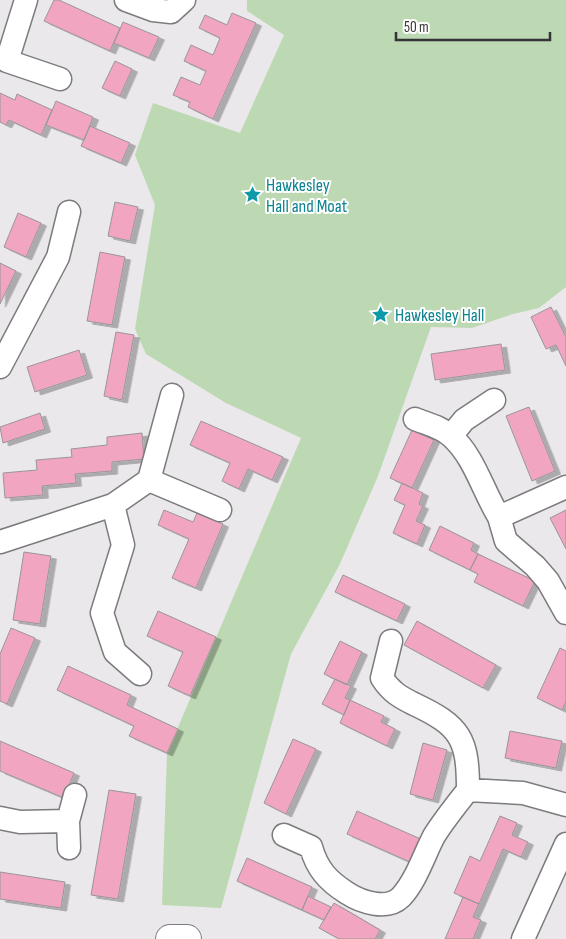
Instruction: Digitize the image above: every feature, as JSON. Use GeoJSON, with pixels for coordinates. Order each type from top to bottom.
{"type":"FeatureCollection","features":[{"type":"Feature","properties":{"kind":"street"},"geometry":{"type":"LineString","coordinates":[[26,0],[4,60],[60,79]]}},
{"type":"Feature","properties":{"kind":"street"},"geometry":{"type":"LineString","coordinates":[[126,0],[153,10],[171,12],[184,0]]}},
{"type":"Feature","properties":{"kind":"street"},"geometry":{"type":"LineString","coordinates":[[3,361],[58,257],[69,212]]}},
{"type":"Feature","properties":{"kind":"street"},"geometry":{"type":"LineString","coordinates":[[0,542],[113,505],[149,480],[172,395]]}},
{"type":"Feature","properties":{"kind":"street"},"geometry":{"type":"LineString","coordinates":[[451,436],[464,420],[494,400]]}},
{"type":"Feature","properties":{"kind":"street"},"geometry":{"type":"LineString","coordinates":[[415,419],[438,428],[451,436],[466,454],[498,517],[506,541],[535,566],[548,581],[566,614]]}},
{"type":"Feature","properties":{"kind":"street"},"geometry":{"type":"LineString","coordinates":[[149,480],[220,510]]}},
{"type":"Feature","properties":{"kind":"street"},"geometry":{"type":"LineString","coordinates":[[498,517],[566,487]]}},
{"type":"Feature","properties":{"kind":"street"},"geometry":{"type":"LineString","coordinates":[[113,505],[123,545],[102,613],[114,652],[140,674]]}},
{"type":"Feature","properties":{"kind":"street"},"geometry":{"type":"LineString","coordinates":[[284,835],[311,847],[315,862],[329,881],[352,896],[375,904],[391,903],[401,898],[435,835],[468,790],[468,758],[453,726],[437,714],[398,696],[390,690],[382,678],[391,642]]}},
{"type":"Feature","properties":{"kind":"street"},"geometry":{"type":"LineString","coordinates":[[468,790],[522,793],[566,805]]}},
{"type":"Feature","properties":{"kind":"street"},"geometry":{"type":"LineString","coordinates":[[69,848],[68,821],[75,795]]}},
{"type":"Feature","properties":{"kind":"street"},"geometry":{"type":"LineString","coordinates":[[0,818],[20,822],[68,821]]}},
{"type":"Feature","properties":{"kind":"street"},"geometry":{"type":"LineString","coordinates":[[530,937],[566,844]]}},
{"type":"Feature","properties":{"kind":"street"},"geometry":{"type":"LineString","coordinates":[[170,939],[186,939]]}},
{"type":"Feature","properties":{"kind":"green space"},"geometry":{"type":"Polygon","coordinates":[[[247,0],[566,0],[566,287],[539,308],[513,314],[472,328],[431,327],[378,476],[340,564],[291,654],[221,908],[162,905],[167,753],[301,438],[226,403],[146,354],[135,329],[155,205],[135,155],[153,103],[240,133],[284,35],[247,11],[247,0]]]}},
{"type":"Feature","properties":{"kind":"building"},"geometry":{"type":"Polygon","coordinates":[[[54,0],[59,0],[120,28],[110,51],[44,21],[54,0]]]}},
{"type":"Feature","properties":{"kind":"building"},"geometry":{"type":"Polygon","coordinates":[[[232,13],[256,23],[213,119],[188,107],[190,102],[173,95],[181,77],[200,85],[206,71],[184,61],[191,45],[213,55],[220,38],[199,28],[205,15],[227,25],[232,13]]]}},
{"type":"Feature","properties":{"kind":"building"},"geometry":{"type":"Polygon","coordinates":[[[123,22],[159,37],[149,58],[114,43],[123,22]]]}},
{"type":"Feature","properties":{"kind":"building"},"geometry":{"type":"Polygon","coordinates":[[[115,61],[132,69],[120,96],[102,88],[115,61]]]}},
{"type":"Feature","properties":{"kind":"building"},"geometry":{"type":"Polygon","coordinates":[[[0,93],[15,100],[17,94],[52,110],[41,135],[9,120],[6,125],[0,122],[0,93]]]}},
{"type":"Feature","properties":{"kind":"building"},"geometry":{"type":"Polygon","coordinates":[[[56,101],[93,117],[84,140],[46,125],[56,101]]]}},
{"type":"Feature","properties":{"kind":"building"},"geometry":{"type":"Polygon","coordinates":[[[90,126],[130,143],[121,163],[81,146],[90,126]]]}},
{"type":"Feature","properties":{"kind":"building"},"geometry":{"type":"Polygon","coordinates":[[[115,202],[138,207],[130,241],[108,236],[115,202]]]}},
{"type":"Feature","properties":{"kind":"building"},"geometry":{"type":"Polygon","coordinates":[[[18,213],[41,223],[26,257],[4,247],[18,213]]]}},
{"type":"Feature","properties":{"kind":"building"},"geometry":{"type":"Polygon","coordinates":[[[100,252],[125,257],[112,325],[87,321],[100,252]]]}},
{"type":"Feature","properties":{"kind":"building"},"geometry":{"type":"Polygon","coordinates":[[[0,263],[16,271],[0,304],[0,263]]]}},
{"type":"Feature","properties":{"kind":"building"},"geometry":{"type":"Polygon","coordinates":[[[551,307],[566,337],[566,366],[556,345],[546,349],[531,317],[551,307]]]}},
{"type":"Feature","properties":{"kind":"building"},"geometry":{"type":"Polygon","coordinates":[[[116,332],[134,335],[122,400],[104,396],[116,332]]]}},
{"type":"Feature","properties":{"kind":"building"},"geometry":{"type":"Polygon","coordinates":[[[501,344],[505,370],[435,380],[431,354],[501,344]]]}},
{"type":"Feature","properties":{"kind":"building"},"geometry":{"type":"Polygon","coordinates":[[[79,350],[87,375],[35,392],[27,367],[79,350]]]}},
{"type":"Feature","properties":{"kind":"building"},"geometry":{"type":"Polygon","coordinates":[[[529,407],[555,471],[532,481],[506,416],[529,407]]]}},
{"type":"Feature","properties":{"kind":"building"},"geometry":{"type":"Polygon","coordinates":[[[40,413],[45,429],[3,443],[0,427],[40,413]]]}},
{"type":"Feature","properties":{"kind":"building"},"geometry":{"type":"Polygon","coordinates":[[[201,421],[283,457],[272,480],[248,469],[239,489],[222,481],[230,463],[190,445],[201,421]]]}},
{"type":"Feature","properties":{"kind":"building"},"geometry":{"type":"Polygon","coordinates":[[[412,430],[434,440],[412,488],[390,478],[412,430]]]}},
{"type":"Feature","properties":{"kind":"building"},"geometry":{"type":"Polygon","coordinates":[[[142,433],[144,459],[112,462],[112,471],[75,474],[76,483],[42,486],[43,495],[5,498],[3,473],[37,470],[36,460],[72,457],[71,449],[107,445],[107,437],[142,433]]]}},
{"type":"Feature","properties":{"kind":"building"},"geometry":{"type":"Polygon","coordinates":[[[402,483],[423,493],[419,504],[423,506],[416,521],[425,525],[417,544],[393,533],[405,505],[394,500],[402,483]]]}},
{"type":"Feature","properties":{"kind":"building"},"geometry":{"type":"Polygon","coordinates":[[[164,510],[193,522],[197,513],[223,524],[196,588],[172,578],[189,539],[158,525],[164,510]]]}},
{"type":"Feature","properties":{"kind":"building"},"geometry":{"type":"Polygon","coordinates":[[[566,510],[566,549],[550,518],[566,510]]]}},
{"type":"Feature","properties":{"kind":"building"},"geometry":{"type":"Polygon","coordinates":[[[440,526],[474,543],[471,550],[478,554],[470,570],[429,550],[440,526]]]}},
{"type":"Feature","properties":{"kind":"building"},"geometry":{"type":"Polygon","coordinates":[[[24,552],[51,556],[40,624],[13,620],[24,552]]]}},
{"type":"Feature","properties":{"kind":"building"},"geometry":{"type":"Polygon","coordinates":[[[478,554],[535,581],[523,606],[474,582],[478,574],[470,570],[478,554]]]}},
{"type":"Feature","properties":{"kind":"building"},"geometry":{"type":"Polygon","coordinates":[[[343,575],[405,604],[397,621],[335,592],[343,575]]]}},
{"type":"Feature","properties":{"kind":"building"},"geometry":{"type":"Polygon","coordinates":[[[158,611],[216,637],[190,696],[168,686],[183,652],[147,636],[158,611]]]}},
{"type":"Feature","properties":{"kind":"building"},"geometry":{"type":"Polygon","coordinates":[[[417,621],[496,665],[483,688],[404,645],[417,621]]]}},
{"type":"Feature","properties":{"kind":"building"},"geometry":{"type":"Polygon","coordinates":[[[11,628],[35,638],[7,704],[0,701],[0,654],[11,628]]]}},
{"type":"Feature","properties":{"kind":"building"},"geometry":{"type":"Polygon","coordinates":[[[340,641],[362,652],[347,685],[324,674],[340,641]]]}},
{"type":"Feature","properties":{"kind":"building"},"geometry":{"type":"Polygon","coordinates":[[[560,648],[566,651],[566,702],[562,710],[537,698],[560,648]]]}},
{"type":"Feature","properties":{"kind":"building"},"geometry":{"type":"Polygon","coordinates":[[[68,666],[131,695],[127,705],[178,729],[167,753],[129,736],[134,726],[57,690],[68,666]]]}},
{"type":"Feature","properties":{"kind":"building"},"geometry":{"type":"Polygon","coordinates":[[[335,679],[351,686],[345,698],[350,700],[344,715],[322,704],[335,679]]]}},
{"type":"Feature","properties":{"kind":"building"},"geometry":{"type":"Polygon","coordinates":[[[350,700],[384,716],[381,722],[395,729],[387,746],[340,723],[350,700]]]}},
{"type":"Feature","properties":{"kind":"building"},"geometry":{"type":"Polygon","coordinates":[[[510,731],[562,741],[556,768],[505,758],[510,731]]]}},
{"type":"Feature","properties":{"kind":"building"},"geometry":{"type":"Polygon","coordinates":[[[293,739],[316,749],[286,814],[264,803],[293,739]]]}},
{"type":"Feature","properties":{"kind":"building"},"geometry":{"type":"Polygon","coordinates":[[[0,741],[74,773],[64,798],[0,771],[0,741]]]}},
{"type":"Feature","properties":{"kind":"building"},"geometry":{"type":"Polygon","coordinates":[[[423,743],[447,750],[433,800],[410,794],[423,743]]]}},
{"type":"Feature","properties":{"kind":"building"},"geometry":{"type":"Polygon","coordinates":[[[109,790],[136,794],[118,899],[91,895],[109,790]]]}},
{"type":"Feature","properties":{"kind":"building"},"geometry":{"type":"Polygon","coordinates":[[[357,811],[423,840],[412,863],[347,834],[357,811]]]}},
{"type":"Feature","properties":{"kind":"building"},"geometry":{"type":"Polygon","coordinates":[[[500,816],[517,823],[512,835],[528,842],[521,857],[503,849],[479,904],[454,893],[470,856],[480,861],[500,816]]]}},
{"type":"Feature","properties":{"kind":"building"},"geometry":{"type":"Polygon","coordinates":[[[247,858],[312,887],[302,910],[237,881],[247,858]]]}},
{"type":"Feature","properties":{"kind":"building"},"geometry":{"type":"Polygon","coordinates":[[[0,872],[65,882],[61,908],[0,899],[0,872]]]}},
{"type":"Feature","properties":{"kind":"building"},"geometry":{"type":"Polygon","coordinates":[[[308,896],[331,907],[324,920],[302,910],[308,896]]]}},
{"type":"Feature","properties":{"kind":"building"},"geometry":{"type":"Polygon","coordinates":[[[463,897],[479,904],[473,917],[481,920],[473,939],[445,939],[463,897]]]}},
{"type":"Feature","properties":{"kind":"building"},"geometry":{"type":"Polygon","coordinates":[[[334,903],[380,930],[375,939],[339,939],[319,928],[334,903]]]}},
{"type":"Feature","properties":{"kind":"place","name":"Hawkesley Hall and Moat"},"geometry":{"type":"Point","coordinates":[252,195]}},
{"type":"Feature","properties":{"kind":"place","name":"Hawkesley Hall"},"geometry":{"type":"Point","coordinates":[381,315]}}]}
